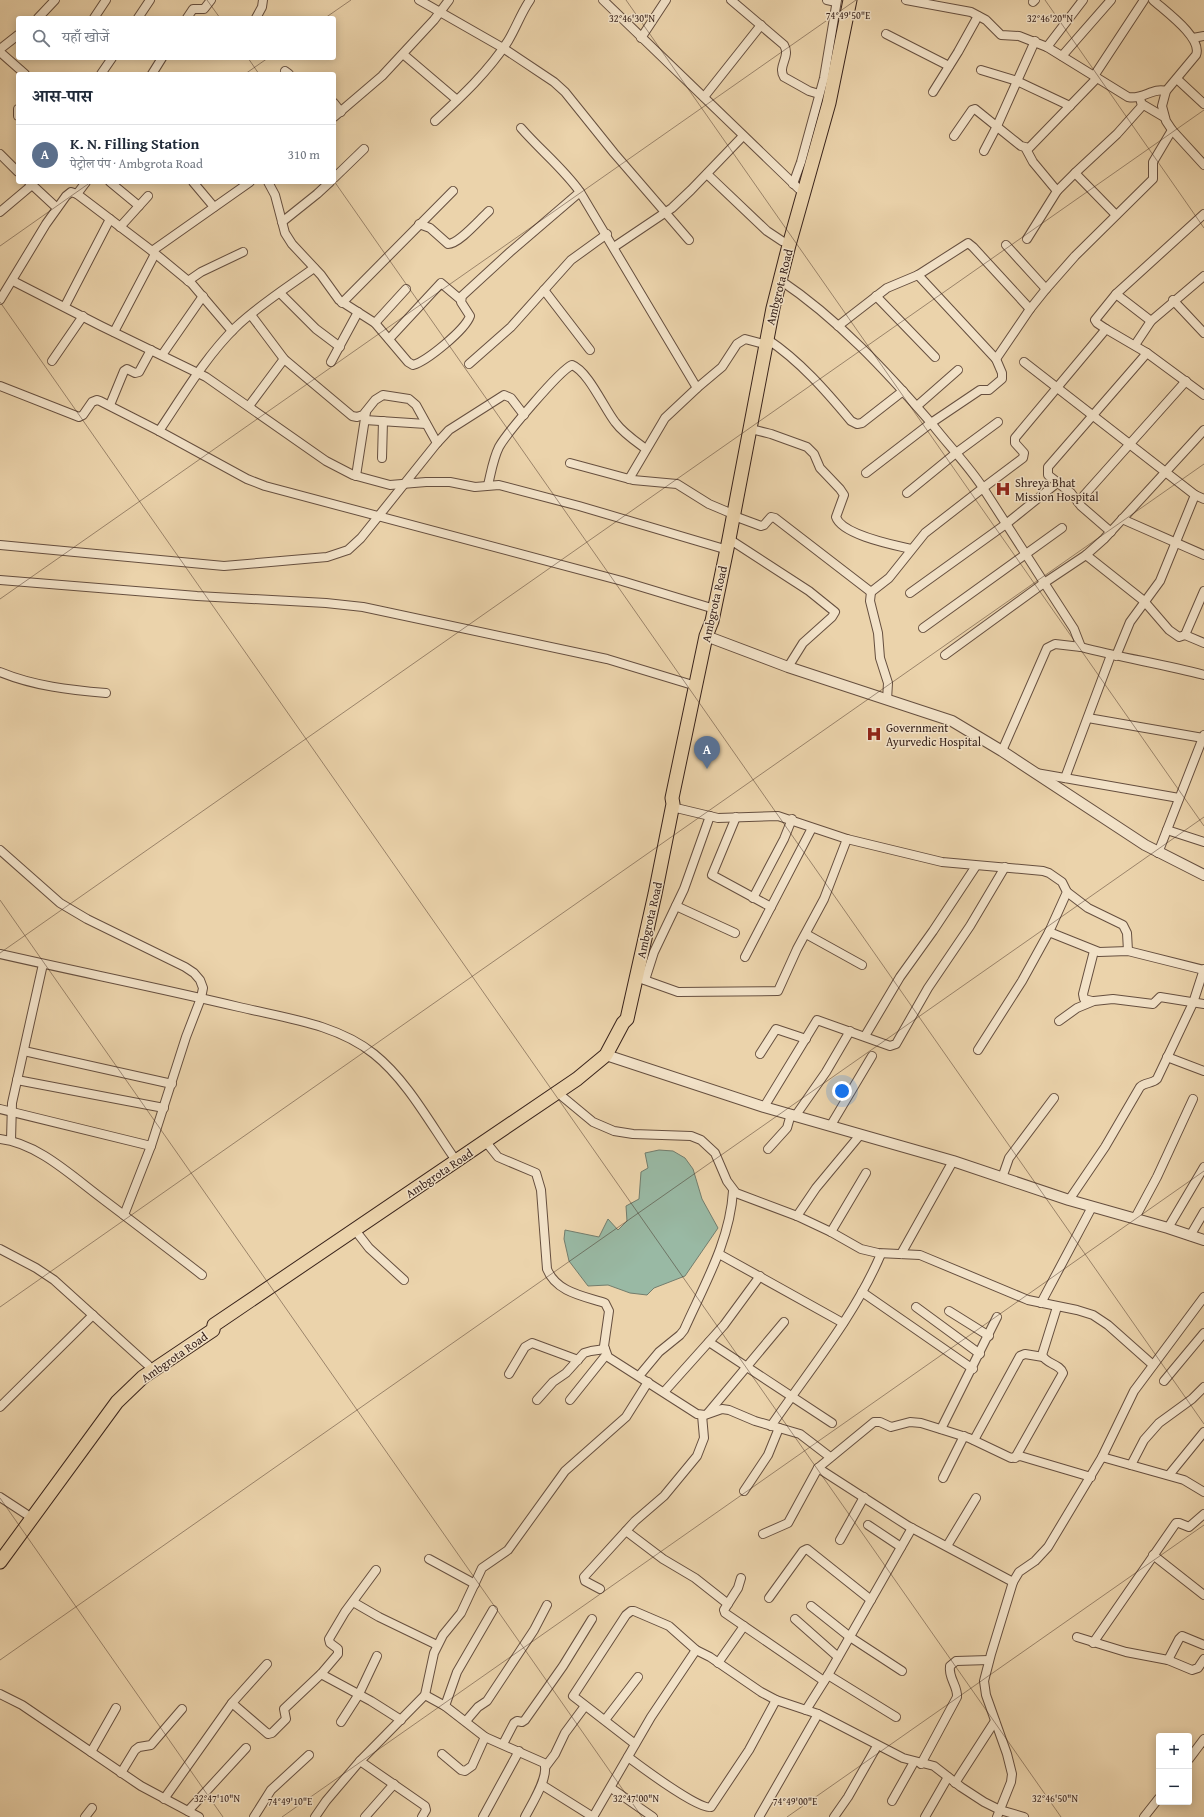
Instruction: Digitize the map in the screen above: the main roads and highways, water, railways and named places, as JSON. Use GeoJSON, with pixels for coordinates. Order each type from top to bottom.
{"type":"FeatureCollection","features":[{"type":"Feature","properties":{"kind":"main road","name":"Ambgrota Road"},"geometry":{"type":"LineString","coordinates":[[0,1562],[121,1398],[148,1374],[213,1330],[214,1325],[583,1075],[606,1055],[623,1023],[627,1019],[641,978],[672,805],[707,632],[712,621],[731,514],[751,429],[763,341],[829,103],[850,0]]}},
{"type":"Feature","properties":{"kind":"main road"},"geometry":{"type":"LineString","coordinates":[[731,514],[763,341],[771,284],[796,186],[827,78],[838,1]]}},
{"type":"Feature","properties":{"kind":"main road"},"geometry":{"type":"LineString","coordinates":[[707,632],[705,623],[708,607],[725,543]]}},
{"type":"Feature","properties":{"kind":"main road"},"geometry":{"type":"LineString","coordinates":[[623,1023],[622,1018],[628,978],[641,930],[664,821],[669,803],[672,805]]}},
{"type":"Feature","properties":{"kind":"main road"},"geometry":{"type":"LineString","coordinates":[[0,1550],[75,1446],[119,1390],[134,1375],[209,1325],[214,1325]]}},
{"type":"Feature","properties":{"kind":"place","name":"Shreya Bhat Mission Hospital"},"geometry":{"type":"Point","coordinates":[1003,489]}},
{"type":"Feature","properties":{"kind":"place","name":"Government Ayurvedic Hospital"},"geometry":{"type":"Point","coordinates":[874,734]}},
{"type":"Feature","properties":{"kind":"place","name":"K. N. Filling Station"},"geometry":{"type":"Point","coordinates":[707,769]}}]}
